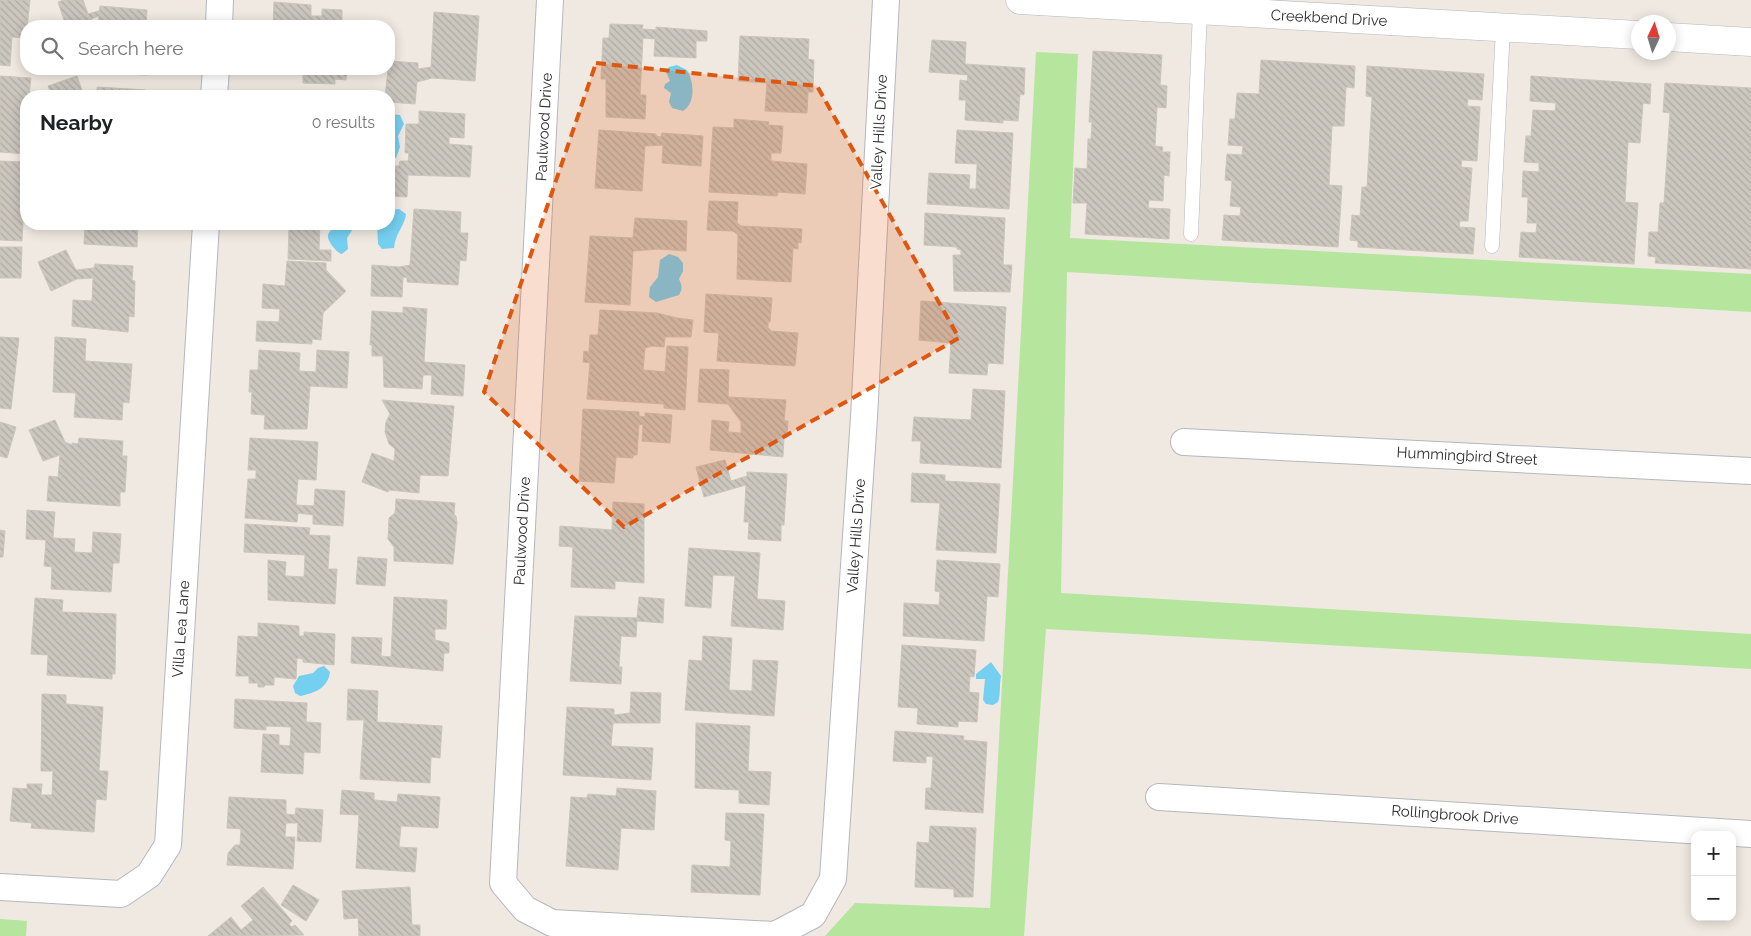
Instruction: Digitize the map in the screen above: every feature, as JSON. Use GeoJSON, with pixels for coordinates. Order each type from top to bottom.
{"type":"FeatureCollection","features":[{"type":"Feature","properties":{"kind":"street"},"geometry":{"type":"LineString","coordinates":[[219,20],[220,0]]}},
{"type":"Feature","properties":{"kind":"street","name":"Paulwood Drive"},"geometry":{"type":"LineString","coordinates":[[550,0],[503,883],[525,909],[552,922],[667,929]]}},
{"type":"Feature","properties":{"kind":"street","name":"Valley Hills Drive"},"geometry":{"type":"LineString","coordinates":[[667,929],[776,936],[813,915],[833,879],[864,407],[886,0]]}},
{"type":"Feature","properties":{"kind":"street","name":"Creekbend Drive"},"geometry":{"type":"LineString","coordinates":[[1020,0],[1213,7],[1503,28],[1631,35]]}},
{"type":"Feature","properties":{"kind":"street"},"geometry":{"type":"LineString","coordinates":[[1676,37],[1751,42]]}},
{"type":"Feature","properties":{"kind":"street"},"geometry":{"type":"LineString","coordinates":[[214,90],[216,75]]}},
{"type":"Feature","properties":{"kind":"street","name":"Villa Lea Lane"},"geometry":{"type":"LineString","coordinates":[[0,887],[120,894],[148,875],[168,845],[206,230]]}},
{"type":"Feature","properties":{"kind":"street","name":"Hummingbird Street"},"geometry":{"type":"LineString","coordinates":[[1184,442],[1751,471]]}},
{"type":"Feature","properties":{"kind":"street","name":"Rollingbrook Drive"},"geometry":{"type":"LineString","coordinates":[[1159,797],[1751,834]]}},
{"type":"Feature","properties":{"kind":"lane"},"geometry":{"type":"LineString","coordinates":[[1191,234],[1213,7]]}},
{"type":"Feature","properties":{"kind":"lane"},"geometry":{"type":"LineString","coordinates":[[1492,246],[1503,28]]}},
{"type":"Feature","properties":{"kind":"highlighted area"},"geometry":{"type":"Polygon","coordinates":[[[596,63],[817,86],[959,338],[624,527],[484,392],[596,63]]]}},
{"type":"Feature","properties":{"kind":"green space"},"geometry":{"type":"Polygon","coordinates":[[[1036,52],[1078,54],[1070,238],[1751,274],[1751,312],[1067,272],[1061,593],[1751,634],[1751,669],[1046,629],[1024,936],[825,936],[855,903],[990,908],[1036,52]]]}},
{"type":"Feature","properties":{"kind":"green space"},"geometry":{"type":"Polygon","coordinates":[[[0,919],[27,921],[26,936],[0,936],[0,919]]]}},
{"type":"Feature","properties":{"kind":"water"},"geometry":{"type":"Polygon","coordinates":[[[677,65],[687,70],[692,86],[692,98],[683,111],[672,108],[669,102],[671,93],[664,88],[665,84],[670,81],[666,72],[669,67],[677,65]]]}},
{"type":"Feature","properties":{"kind":"water"},"geometry":{"type":"Polygon","coordinates":[[[395,115],[400,115],[404,124],[398,136],[400,147],[396,158],[395,115]]]}},
{"type":"Feature","properties":{"kind":"water"},"geometry":{"type":"Polygon","coordinates":[[[395,209],[399,209],[406,214],[404,222],[396,238],[394,248],[382,249],[378,244],[377,230],[395,230],[395,209]]]}},
{"type":"Feature","properties":{"kind":"water"},"geometry":{"type":"Polygon","coordinates":[[[332,230],[352,230],[347,238],[348,249],[342,254],[338,251],[329,240],[329,234],[332,230]]]}},
{"type":"Feature","properties":{"kind":"water"},"geometry":{"type":"Polygon","coordinates":[[[669,254],[678,257],[683,263],[683,271],[679,279],[681,291],[679,295],[656,302],[649,297],[650,287],[658,277],[660,260],[669,254]]]}},
{"type":"Feature","properties":{"kind":"water"},"geometry":{"type":"Polygon","coordinates":[[[991,662],[1001,676],[999,699],[993,705],[986,704],[983,700],[985,679],[976,679],[976,674],[991,662]]]}},
{"type":"Feature","properties":{"kind":"water"},"geometry":{"type":"Polygon","coordinates":[[[324,666],[330,672],[324,686],[306,695],[300,696],[295,693],[293,686],[299,676],[313,673],[318,668],[324,666]]]}},
{"type":"Feature","properties":{"kind":"building"},"geometry":{"type":"Polygon","coordinates":[[[0,0],[30,0],[28,20],[20,20],[20,38],[12,37],[10,66],[0,65],[0,0]]]}},
{"type":"Feature","properties":{"kind":"building"},"geometry":{"type":"Polygon","coordinates":[[[64,0],[83,0],[88,14],[99,11],[100,6],[147,10],[146,20],[98,20],[99,16],[92,20],[64,20],[58,2],[64,0]]]}},
{"type":"Feature","properties":{"kind":"building"},"geometry":{"type":"Polygon","coordinates":[[[274,2],[311,5],[311,16],[322,16],[322,9],[342,10],[342,20],[273,20],[274,2]]]}},
{"type":"Feature","properties":{"kind":"building"},"geometry":{"type":"Polygon","coordinates":[[[434,12],[479,16],[475,81],[432,78],[417,82],[415,104],[395,102],[395,90],[386,90],[387,75],[395,75],[395,61],[418,63],[418,69],[431,67],[434,12]]]}},
{"type":"Feature","properties":{"kind":"building"},"geometry":{"type":"Polygon","coordinates":[[[610,24],[643,25],[642,29],[656,30],[656,27],[707,31],[707,41],[696,41],[696,58],[654,56],[655,39],[643,38],[640,95],[646,95],[645,119],[606,117],[606,79],[601,79],[603,38],[609,38],[610,24]]]}},
{"type":"Feature","properties":{"kind":"building"},"geometry":{"type":"Polygon","coordinates":[[[740,36],[809,39],[808,59],[814,60],[813,92],[808,92],[807,113],[765,111],[767,83],[738,81],[740,36]]]}},
{"type":"Feature","properties":{"kind":"building"},"geometry":{"type":"Polygon","coordinates":[[[932,40],[966,42],[965,64],[1025,68],[1024,95],[1020,94],[1018,121],[1003,120],[1003,123],[965,120],[966,100],[959,100],[960,80],[967,81],[968,75],[929,72],[932,40]]]}},
{"type":"Feature","properties":{"kind":"building"},"geometry":{"type":"Polygon","coordinates":[[[1093,51],[1162,55],[1160,85],[1167,86],[1166,108],[1157,107],[1155,146],[1163,147],[1162,152],[1170,152],[1169,176],[1164,175],[1163,201],[1149,200],[1148,208],[1170,209],[1169,239],[1085,234],[1087,203],[1073,203],[1075,168],[1087,169],[1088,139],[1091,139],[1092,122],[1089,122],[1093,51]]]}},
{"type":"Feature","properties":{"kind":"building"},"geometry":{"type":"Polygon","coordinates":[[[1261,60],[1355,66],[1354,88],[1346,87],[1344,126],[1332,126],[1329,185],[1342,186],[1338,247],[1222,240],[1224,215],[1240,216],[1241,207],[1230,206],[1232,181],[1225,180],[1227,154],[1242,155],[1243,146],[1228,145],[1230,119],[1235,119],[1237,93],[1259,94],[1261,60]]]}},
{"type":"Feature","properties":{"kind":"building"},"geometry":{"type":"Polygon","coordinates":[[[1367,66],[1484,74],[1482,100],[1468,99],[1467,106],[1480,107],[1477,161],[1462,160],[1461,167],[1472,168],[1468,221],[1460,221],[1459,227],[1475,228],[1473,254],[1358,247],[1358,241],[1350,240],[1352,215],[1360,216],[1362,187],[1367,187],[1372,97],[1366,96],[1367,66]]]}},
{"type":"Feature","properties":{"kind":"building"},"geometry":{"type":"Polygon","coordinates":[[[303,75],[346,75],[346,80],[335,79],[335,84],[303,83],[303,75]]]}},
{"type":"Feature","properties":{"kind":"building"},"geometry":{"type":"Polygon","coordinates":[[[0,76],[31,78],[30,90],[20,90],[20,154],[0,152],[0,76]]]}},
{"type":"Feature","properties":{"kind":"building"},"geometry":{"type":"Polygon","coordinates":[[[77,76],[82,90],[50,90],[48,86],[77,76]]]}},
{"type":"Feature","properties":{"kind":"building"},"geometry":{"type":"Polygon","coordinates":[[[1531,76],[1651,84],[1650,104],[1643,103],[1640,143],[1628,142],[1625,202],[1638,203],[1634,264],[1519,257],[1521,232],[1536,233],[1537,223],[1527,223],[1528,197],[1522,197],[1523,171],[1539,172],[1539,163],[1524,162],[1526,136],[1531,136],[1533,110],[1555,111],[1556,103],[1530,101],[1531,76]]]}},
{"type":"Feature","properties":{"kind":"building"},"geometry":{"type":"Polygon","coordinates":[[[1665,83],[1751,88],[1751,269],[1655,263],[1656,257],[1648,256],[1649,232],[1658,232],[1660,203],[1664,203],[1670,113],[1663,112],[1665,83]]]}},
{"type":"Feature","properties":{"kind":"building"},"geometry":{"type":"Polygon","coordinates":[[[97,87],[146,90],[97,90],[97,87]]]}},
{"type":"Feature","properties":{"kind":"building"},"geometry":{"type":"Polygon","coordinates":[[[419,111],[465,114],[464,138],[449,137],[449,144],[472,146],[470,177],[408,175],[407,197],[395,196],[395,166],[399,166],[400,161],[408,161],[409,153],[405,153],[406,124],[419,124],[419,111]]]}},
{"type":"Feature","properties":{"kind":"building"},"geometry":{"type":"Polygon","coordinates":[[[734,119],[769,122],[768,125],[783,126],[781,153],[771,153],[771,161],[807,164],[805,194],[778,192],[777,196],[709,192],[713,127],[734,128],[734,119]]]}},
{"type":"Feature","properties":{"kind":"building"},"geometry":{"type":"Polygon","coordinates":[[[599,130],[656,134],[656,136],[661,137],[662,133],[703,136],[701,166],[662,163],[663,145],[645,146],[642,191],[595,188],[599,130]]]}},
{"type":"Feature","properties":{"kind":"building"},"geometry":{"type":"Polygon","coordinates":[[[957,130],[1013,133],[1009,209],[927,204],[929,173],[970,175],[969,189],[976,189],[977,164],[955,163],[957,130]]]}},
{"type":"Feature","properties":{"kind":"building"},"geometry":{"type":"Polygon","coordinates":[[[0,161],[20,162],[20,230],[23,230],[22,241],[0,240],[0,161]]]}},
{"type":"Feature","properties":{"kind":"building"},"geometry":{"type":"Polygon","coordinates":[[[709,201],[738,202],[737,223],[741,226],[802,229],[801,243],[798,242],[798,249],[793,248],[791,282],[737,279],[738,235],[733,231],[707,230],[709,201]]]}},
{"type":"Feature","properties":{"kind":"building"},"geometry":{"type":"Polygon","coordinates":[[[414,209],[461,212],[460,233],[468,233],[466,261],[460,260],[458,285],[407,282],[407,278],[403,277],[402,297],[371,296],[372,265],[399,267],[410,265],[414,209]]]}},
{"type":"Feature","properties":{"kind":"building"},"geometry":{"type":"Polygon","coordinates":[[[925,213],[1005,218],[1003,265],[1012,265],[1010,292],[954,291],[953,255],[961,255],[961,250],[957,249],[957,247],[924,245],[925,213]]]}},
{"type":"Feature","properties":{"kind":"building"},"geometry":{"type":"Polygon","coordinates":[[[635,218],[687,221],[686,251],[659,249],[633,251],[630,305],[585,302],[590,236],[633,238],[635,218]]]}},
{"type":"Feature","properties":{"kind":"building"},"geometry":{"type":"Polygon","coordinates":[[[85,230],[138,230],[137,247],[84,244],[85,230]]]}},
{"type":"Feature","properties":{"kind":"building"},"geometry":{"type":"Polygon","coordinates":[[[289,230],[320,230],[319,250],[331,250],[331,261],[288,259],[289,230]]]}},
{"type":"Feature","properties":{"kind":"building"},"geometry":{"type":"Polygon","coordinates":[[[0,247],[22,247],[21,278],[0,278],[0,247]]]}},
{"type":"Feature","properties":{"kind":"building"},"geometry":{"type":"Polygon","coordinates":[[[66,250],[76,270],[94,268],[95,264],[133,266],[132,280],[135,281],[134,317],[129,316],[128,332],[72,326],[73,300],[92,301],[93,278],[77,279],[51,291],[38,262],[66,250]]]}},
{"type":"Feature","properties":{"kind":"building"},"geometry":{"type":"Polygon","coordinates":[[[287,261],[326,263],[326,270],[346,291],[323,313],[321,340],[312,339],[312,344],[256,341],[257,321],[279,322],[280,309],[262,308],[263,284],[285,286],[287,261]]]}},
{"type":"Feature","properties":{"kind":"building"},"geometry":{"type":"Polygon","coordinates":[[[706,294],[772,298],[770,322],[768,322],[770,331],[798,333],[795,366],[717,361],[719,333],[704,332],[706,294]]]}},
{"type":"Feature","properties":{"kind":"building"},"geometry":{"type":"Polygon","coordinates":[[[921,301],[1006,307],[1003,364],[988,363],[987,375],[949,373],[951,343],[919,340],[921,301]]]}},
{"type":"Feature","properties":{"kind":"building"},"geometry":{"type":"Polygon","coordinates":[[[403,307],[427,309],[424,362],[465,365],[463,396],[431,394],[432,375],[423,375],[422,389],[384,387],[383,356],[372,356],[372,345],[370,345],[372,311],[403,313],[403,307]]]}},
{"type":"Feature","properties":{"kind":"building"},"geometry":{"type":"Polygon","coordinates":[[[600,310],[657,313],[693,320],[691,337],[665,337],[664,347],[652,346],[645,348],[643,370],[665,372],[667,346],[688,347],[685,410],[664,408],[664,404],[587,399],[590,363],[583,362],[584,351],[589,352],[590,335],[598,335],[600,310]]]}},
{"type":"Feature","properties":{"kind":"building"},"geometry":{"type":"Polygon","coordinates":[[[0,337],[19,338],[11,409],[0,408],[0,337]]]}},
{"type":"Feature","properties":{"kind":"building"},"geometry":{"type":"Polygon","coordinates":[[[55,337],[86,339],[85,361],[132,364],[129,403],[123,402],[122,420],[74,417],[76,393],[53,392],[55,337]]]}},
{"type":"Feature","properties":{"kind":"building"},"geometry":{"type":"Polygon","coordinates":[[[259,350],[300,353],[299,371],[316,372],[317,350],[349,352],[347,388],[310,386],[307,429],[264,429],[265,415],[251,414],[252,392],[249,392],[250,370],[258,370],[259,350]]]}},
{"type":"Feature","properties":{"kind":"building"},"geometry":{"type":"Polygon","coordinates":[[[700,369],[729,370],[728,397],[786,400],[784,421],[788,421],[787,437],[784,437],[783,457],[710,450],[712,420],[729,422],[728,432],[741,433],[741,422],[728,404],[698,402],[700,369]]]}},
{"type":"Feature","properties":{"kind":"building"},"geometry":{"type":"Polygon","coordinates":[[[973,389],[1005,391],[1001,468],[920,463],[921,441],[912,441],[914,417],[971,420],[973,389]]]}},
{"type":"Feature","properties":{"kind":"building"},"geometry":{"type":"Polygon","coordinates":[[[382,400],[454,406],[448,476],[420,475],[419,493],[389,490],[388,492],[362,482],[372,453],[394,461],[395,449],[389,444],[385,432],[386,422],[390,414],[382,400]]]}},
{"type":"Feature","properties":{"kind":"building"},"geometry":{"type":"Polygon","coordinates":[[[583,409],[639,412],[639,416],[645,417],[645,413],[672,415],[670,443],[642,441],[643,425],[639,424],[637,455],[633,455],[633,458],[616,457],[614,483],[579,481],[583,409]]]}},
{"type":"Feature","properties":{"kind":"building"},"geometry":{"type":"Polygon","coordinates":[[[55,420],[65,442],[72,445],[72,443],[78,444],[79,438],[123,441],[122,456],[127,456],[125,492],[120,492],[120,506],[47,501],[49,476],[58,477],[60,455],[43,461],[29,430],[55,420]]]}},
{"type":"Feature","properties":{"kind":"building"},"geometry":{"type":"Polygon","coordinates":[[[0,422],[16,427],[7,458],[0,456],[0,422]]]}},
{"type":"Feature","properties":{"kind":"building"},"geometry":{"type":"Polygon","coordinates":[[[250,438],[318,442],[316,480],[298,479],[296,505],[314,506],[315,489],[345,491],[343,526],[313,524],[313,515],[298,513],[297,522],[245,518],[248,479],[256,479],[256,470],[248,470],[250,438]]]}},
{"type":"Feature","properties":{"kind":"building"},"geometry":{"type":"Polygon","coordinates":[[[725,460],[731,481],[747,476],[747,472],[787,474],[784,525],[781,525],[781,541],[748,539],[749,522],[744,522],[746,485],[704,497],[696,467],[725,460]]]}},
{"type":"Feature","properties":{"kind":"building"},"geometry":{"type":"Polygon","coordinates":[[[912,473],[945,475],[945,481],[1000,484],[996,553],[936,550],[940,503],[911,502],[912,473]]]}},
{"type":"Feature","properties":{"kind":"building"},"geometry":{"type":"Polygon","coordinates":[[[396,499],[455,503],[454,515],[456,516],[457,523],[453,564],[394,561],[394,547],[388,539],[389,518],[395,513],[396,499]]]}},
{"type":"Feature","properties":{"kind":"building"},"geometry":{"type":"Polygon","coordinates":[[[613,502],[644,504],[644,583],[615,581],[615,589],[571,587],[573,547],[559,546],[560,526],[612,530],[613,502]]]}},
{"type":"Feature","properties":{"kind":"building"},"geometry":{"type":"Polygon","coordinates":[[[27,510],[55,512],[53,538],[75,539],[74,552],[92,553],[93,532],[121,534],[119,563],[113,563],[111,592],[51,589],[52,567],[44,566],[46,540],[26,539],[27,510]]]}},
{"type":"Feature","properties":{"kind":"building"},"geometry":{"type":"Polygon","coordinates":[[[245,524],[310,528],[309,535],[330,536],[328,569],[337,569],[335,604],[268,600],[268,560],[286,562],[285,576],[304,577],[305,555],[244,552],[245,524]]]}},
{"type":"Feature","properties":{"kind":"building"},"geometry":{"type":"Polygon","coordinates":[[[0,530],[5,531],[3,557],[0,557],[0,530]]]}},
{"type":"Feature","properties":{"kind":"building"},"geometry":{"type":"Polygon","coordinates":[[[689,548],[760,553],[757,599],[785,601],[783,630],[731,626],[735,576],[713,575],[711,608],[685,606],[689,548]]]}},
{"type":"Feature","properties":{"kind":"building"},"geometry":{"type":"Polygon","coordinates":[[[358,557],[387,559],[385,586],[356,584],[358,557]]]}},
{"type":"Feature","properties":{"kind":"building"},"geometry":{"type":"Polygon","coordinates":[[[937,560],[1000,564],[998,597],[987,596],[984,641],[903,636],[904,603],[939,605],[940,592],[935,591],[937,560]]]}},
{"type":"Feature","properties":{"kind":"building"},"geometry":{"type":"Polygon","coordinates":[[[394,597],[447,600],[446,629],[435,629],[435,640],[449,643],[449,653],[444,653],[443,671],[351,663],[352,637],[382,638],[381,656],[391,657],[394,597]]]}},
{"type":"Feature","properties":{"kind":"building"},"geometry":{"type":"Polygon","coordinates":[[[639,597],[664,599],[663,623],[637,621],[636,637],[621,636],[619,667],[622,667],[621,684],[570,681],[575,616],[637,618],[639,597]]]}},
{"type":"Feature","properties":{"kind":"building"},"geometry":{"type":"Polygon","coordinates":[[[35,598],[63,600],[62,612],[116,614],[115,674],[112,674],[112,679],[47,675],[48,655],[31,654],[35,598]]]}},
{"type":"Feature","properties":{"kind":"building"},"geometry":{"type":"Polygon","coordinates":[[[258,623],[299,626],[299,636],[304,636],[304,632],[335,634],[334,665],[303,662],[303,659],[297,658],[296,679],[274,677],[274,685],[265,685],[264,687],[258,687],[258,683],[249,683],[249,676],[236,676],[238,636],[258,637],[258,623]]]}},
{"type":"Feature","properties":{"kind":"building"},"geometry":{"type":"Polygon","coordinates":[[[703,636],[732,638],[729,690],[752,691],[753,660],[778,661],[774,716],[685,710],[689,660],[702,661],[703,636]]]}},
{"type":"Feature","properties":{"kind":"building"},"geometry":{"type":"Polygon","coordinates":[[[902,645],[976,650],[974,677],[970,676],[969,692],[979,693],[977,722],[958,721],[958,727],[917,724],[918,708],[898,707],[902,645]]]}},
{"type":"Feature","properties":{"kind":"building"},"geometry":{"type":"Polygon","coordinates":[[[348,689],[378,691],[377,722],[442,726],[440,758],[431,757],[430,783],[360,779],[364,720],[347,720],[348,689]]]}},
{"type":"Feature","properties":{"kind":"building"},"geometry":{"type":"Polygon","coordinates":[[[631,692],[661,693],[660,723],[613,723],[611,746],[653,748],[651,780],[563,775],[567,707],[614,709],[614,715],[630,713],[631,692]]]}},
{"type":"Feature","properties":{"kind":"building"},"geometry":{"type":"Polygon","coordinates":[[[42,694],[66,695],[66,704],[103,707],[99,771],[108,771],[106,800],[96,799],[94,832],[31,828],[32,823],[10,821],[13,788],[27,789],[27,784],[42,784],[41,795],[52,795],[53,771],[41,771],[42,694]]]}},
{"type":"Feature","properties":{"kind":"building"},"geometry":{"type":"Polygon","coordinates":[[[235,699],[307,703],[306,722],[321,723],[320,753],[304,752],[303,774],[261,772],[263,734],[279,735],[279,745],[290,746],[291,727],[266,726],[266,730],[234,728],[235,699]]]}},
{"type":"Feature","properties":{"kind":"building"},"geometry":{"type":"Polygon","coordinates":[[[696,723],[750,726],[748,771],[771,772],[769,805],[739,803],[739,790],[695,788],[696,723]]]}},
{"type":"Feature","properties":{"kind":"building"},"geometry":{"type":"Polygon","coordinates":[[[895,731],[964,736],[963,740],[987,742],[983,813],[925,809],[926,788],[931,788],[933,757],[926,756],[926,763],[893,761],[895,731]]]}},
{"type":"Feature","properties":{"kind":"building"},"geometry":{"type":"Polygon","coordinates":[[[617,788],[656,791],[654,830],[621,828],[618,870],[566,866],[571,797],[587,798],[588,794],[616,796],[617,788]]]}},
{"type":"Feature","properties":{"kind":"building"},"geometry":{"type":"Polygon","coordinates":[[[342,790],[374,793],[374,800],[397,802],[398,794],[440,797],[438,828],[401,826],[399,847],[417,848],[415,872],[356,868],[359,815],[340,814],[342,790]]]}},
{"type":"Feature","properties":{"kind":"building"},"geometry":{"type":"Polygon","coordinates":[[[229,797],[286,800],[286,814],[295,815],[296,808],[323,810],[321,842],[297,841],[298,823],[286,823],[285,837],[295,837],[293,869],[227,865],[228,853],[235,845],[240,845],[241,829],[227,828],[229,797]]]}},
{"type":"Feature","properties":{"kind":"building"},"geometry":{"type":"Polygon","coordinates":[[[726,813],[764,814],[760,895],[691,892],[692,865],[730,867],[731,841],[725,840],[726,813]]]}},
{"type":"Feature","properties":{"kind":"building"},"geometry":{"type":"Polygon","coordinates":[[[930,826],[976,828],[973,897],[954,897],[954,889],[915,887],[917,842],[929,843],[930,826]]]}},
{"type":"Feature","properties":{"kind":"building"},"geometry":{"type":"Polygon","coordinates":[[[293,885],[319,900],[306,921],[281,905],[293,885]]]}},
{"type":"Feature","properties":{"kind":"building"},"geometry":{"type":"Polygon","coordinates":[[[263,887],[292,921],[289,924],[292,927],[295,925],[304,935],[208,936],[231,917],[241,930],[253,920],[241,906],[263,887]]]}},
{"type":"Feature","properties":{"kind":"building"},"geometry":{"type":"Polygon","coordinates":[[[410,887],[412,925],[420,925],[420,936],[359,936],[358,918],[344,919],[342,891],[410,887]]]}}]}
